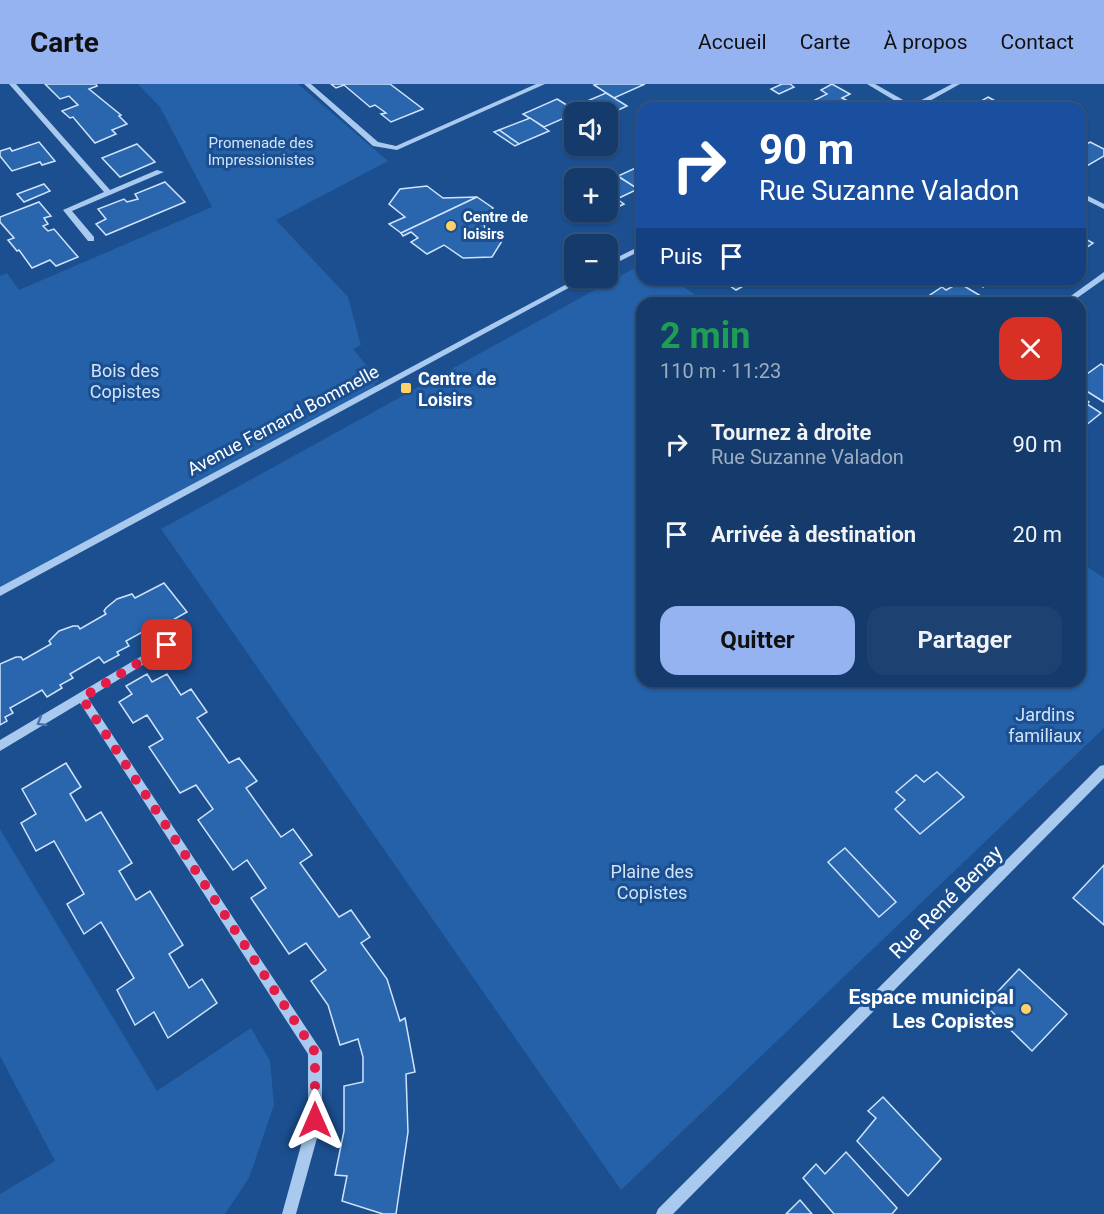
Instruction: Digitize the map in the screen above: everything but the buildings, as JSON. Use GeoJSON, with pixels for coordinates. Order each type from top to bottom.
{"type":"FeatureCollection","features":[{"type":"Feature","properties":{"kind":"street"},"geometry":{"type":"LineString","coordinates":[[12,84],[109,193]]}},
{"type":"Feature","properties":{"kind":"street"},"geometry":{"type":"LineString","coordinates":[[307,84],[376,144],[397,148],[542,84]]}},
{"type":"Feature","properties":{"kind":"street"},"geometry":{"type":"LineString","coordinates":[[870,84],[902,102]]}},
{"type":"Feature","properties":{"kind":"street"},"geometry":{"type":"LineString","coordinates":[[923,102],[957,84]]}},
{"type":"Feature","properties":{"kind":"street"},"geometry":{"type":"LineString","coordinates":[[91,240],[67,210],[160,172]]}},
{"type":"Feature","properties":{"kind":"street"},"geometry":{"type":"LineString","coordinates":[[1086,197],[1104,207]]}},
{"type":"Feature","properties":{"kind":"street"},"geometry":{"type":"LineString","coordinates":[[618,260],[636,250]]}},
{"type":"Feature","properties":{"kind":"street"},"geometry":{"type":"LineString","coordinates":[[1073,297],[1104,275]]}},
{"type":"Feature","properties":{"kind":"street","name":"Avenue Fernand Bommelle"},"geometry":{"type":"LineString","coordinates":[[0,592],[564,288]]}},
{"type":"Feature","properties":{"kind":"street"},"geometry":{"type":"LineString","coordinates":[[0,746],[167,645]]}},
{"type":"Feature","properties":{"kind":"street"},"geometry":{"type":"LineString","coordinates":[[82,698],[315,1052],[315,1120],[289,1214]]}},
{"type":"Feature","properties":{"kind":"street","name":"Rue René Benay"},"geometry":{"type":"LineString","coordinates":[[663,1214],[1103,773]]}},
{"type":"Feature","properties":{"kind":"green space","name":"Bois des Copistes"},"geometry":{"type":"Polygon","coordinates":[[[138,84],[298,84],[388,161],[276,220],[348,297],[361,345],[353,349],[379,381],[374,384],[377,387],[0,587],[0,276],[7,273],[19,290],[212,207],[160,107],[138,84]]]}},
{"type":"Feature","properties":{"kind":"green space","name":"Plaine des Copistes"},"geometry":{"type":"Polygon","coordinates":[[[636,267],[636,285],[681,285],[698,297],[636,297],[636,687],[1086,687],[1086,566],[1104,578],[1104,728],[621,1190],[161,529],[598,288],[618,288],[618,277],[636,267]]]}},
{"type":"Feature","properties":{"kind":"green space"},"geometry":{"type":"Polygon","coordinates":[[[0,829],[157,1091],[251,1028],[270,1061],[274,1105],[249,1178],[225,1214],[0,1214],[0,1194],[55,1161],[0,1056],[0,829]]]}},
{"type":"Feature","properties":{"kind":"place","name":"Centre de loisirs"},"geometry":{"type":"Point","coordinates":[451,226]}},
{"type":"Feature","properties":{"kind":"place","name":"Centre de Loisirs"},"geometry":{"type":"Point","coordinates":[406,388]}},
{"type":"Feature","properties":{"kind":"place","name":"Espace municipal Les Copistes"},"geometry":{"type":"Point","coordinates":[1026,1009]}},
{"type":"Feature","properties":{"kind":"route"},"geometry":{"type":"LineString","coordinates":[[167,645],[82,698],[315,1052],[315,1120]]}},
{"type":"Feature","properties":{"kind":"park label","name":"Promenade des Impressionistes"},"geometry":{"type":"Point","coordinates":[261,152]}},
{"type":"Feature","properties":{"kind":"park label","name":"Jardins familiaux"},"geometry":{"type":"Point","coordinates":[1045,724]}}]}
